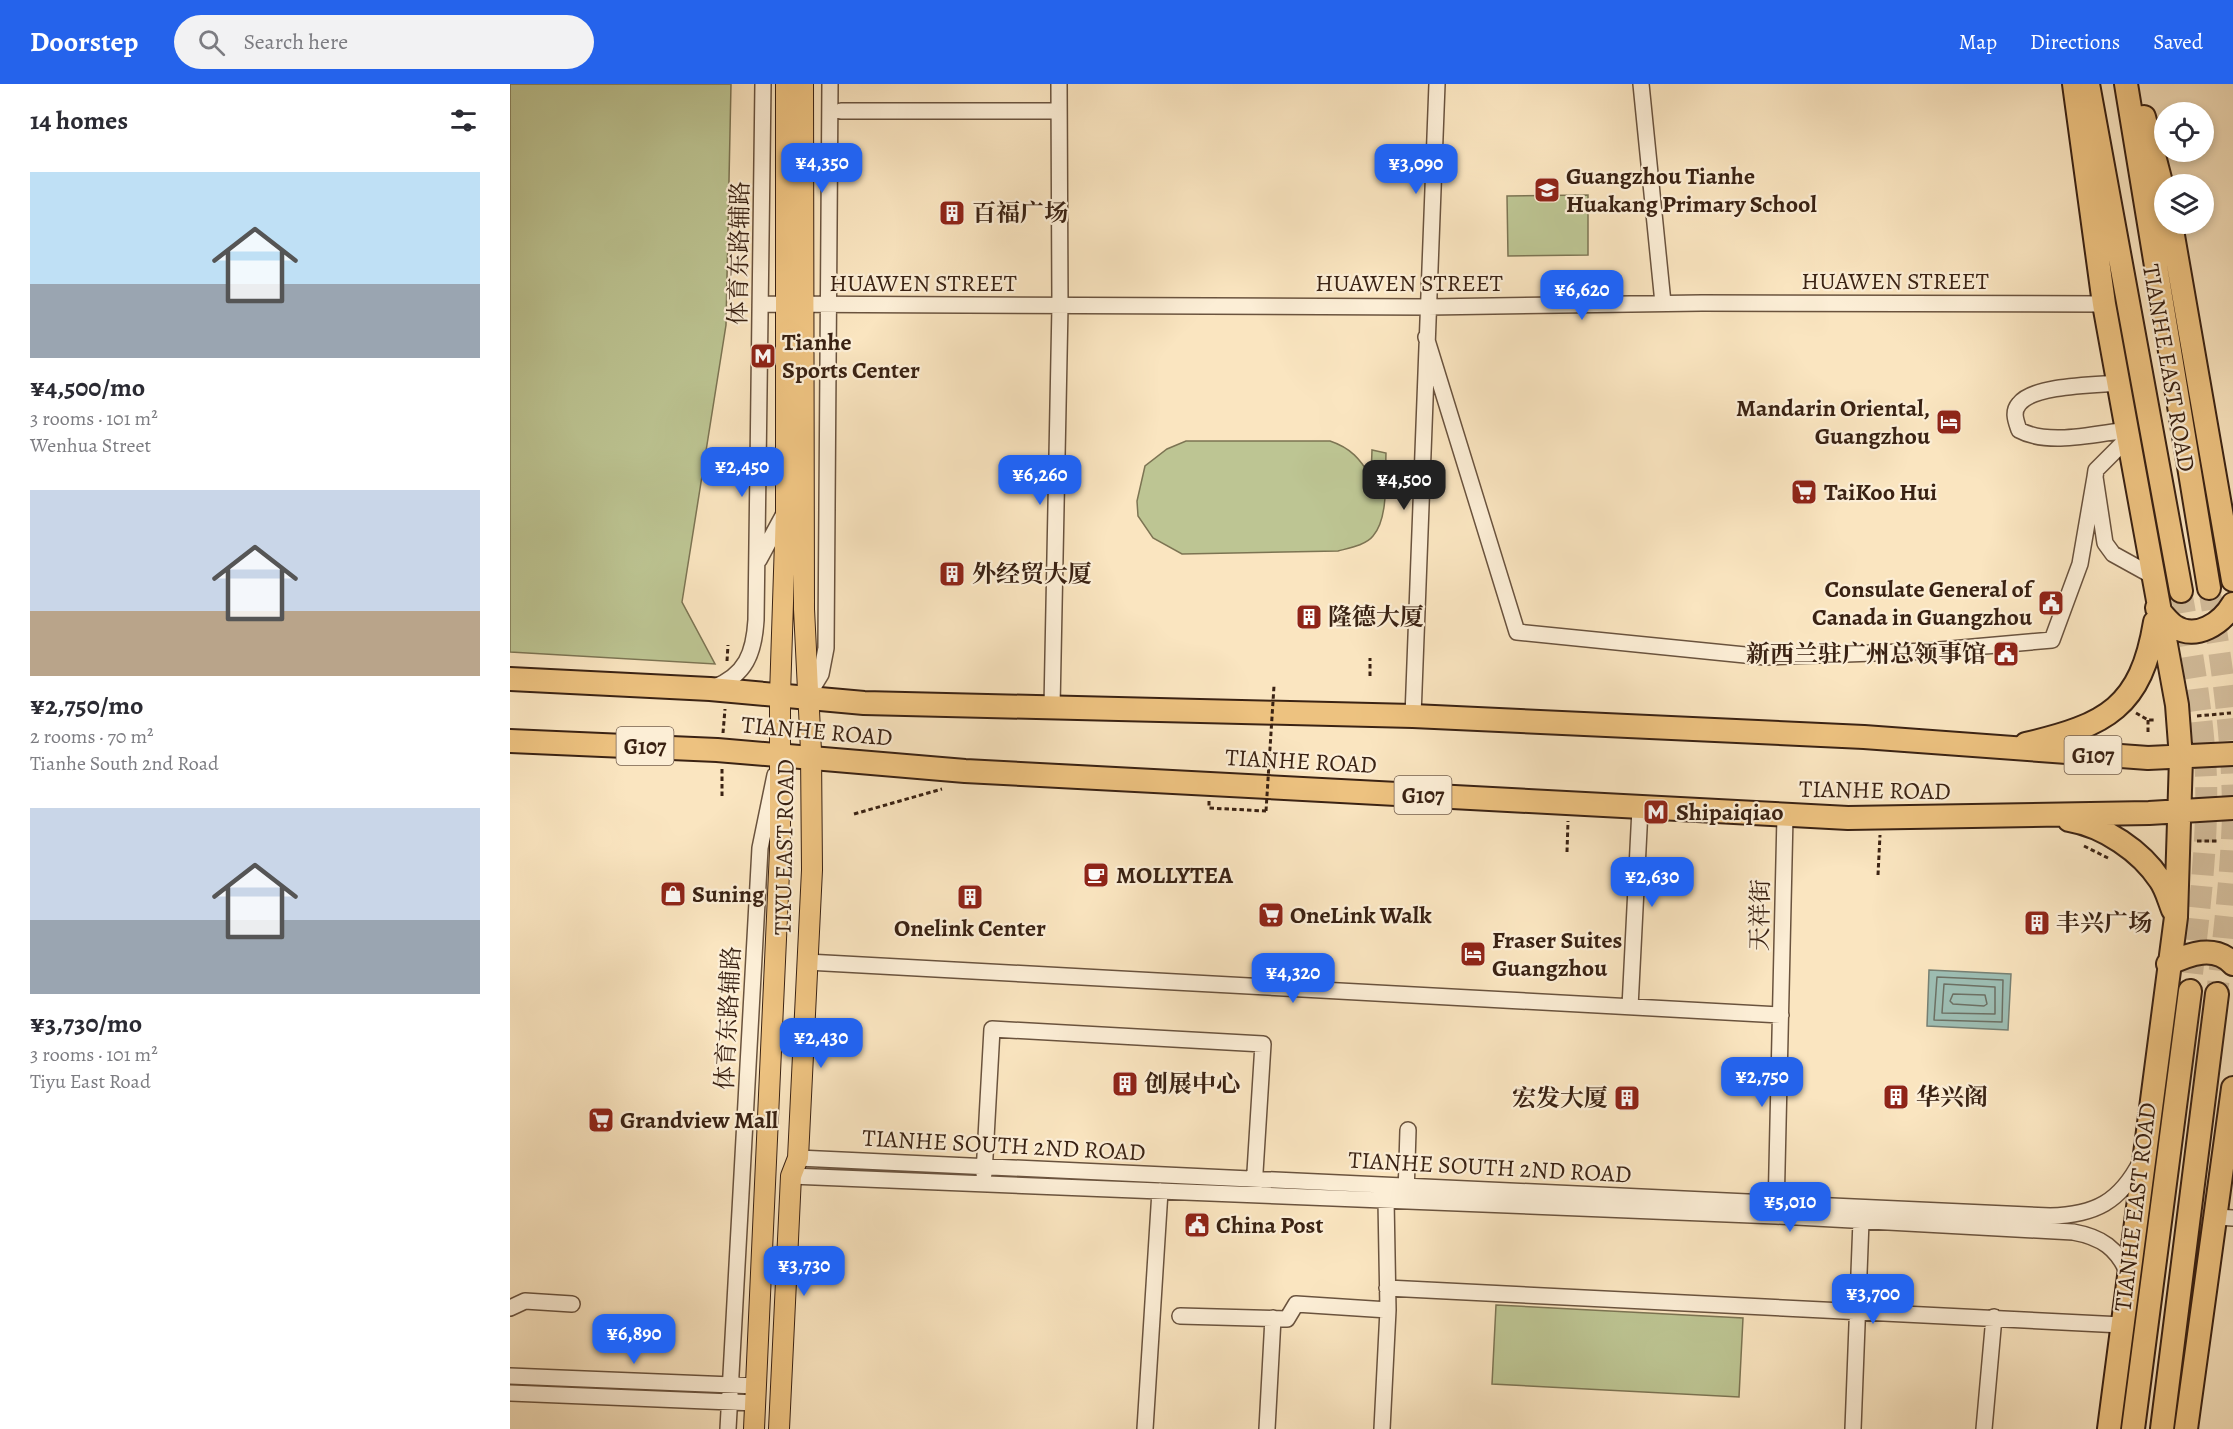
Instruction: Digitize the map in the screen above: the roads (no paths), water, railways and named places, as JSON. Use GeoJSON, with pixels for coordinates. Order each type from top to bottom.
{"type":"FeatureCollection","features":[{"type":"Feature","properties":{"kind":"highway"},"geometry":{"type":"LineString","coordinates":[[2074,84],[2104,304],[2157,608],[2177,705],[2181,758],[2176,917],[2168,964],[2147,1147],[2109,1429]]}},
{"type":"Feature","properties":{"kind":"highway","name":"TIANHE EAST ROAD"},"geometry":{"type":"LineString","coordinates":[[2088,84],[2181,591]]}},
{"type":"Feature","properties":{"kind":"highway","name":"TIANHE EAST ROAD"},"geometry":{"type":"LineString","coordinates":[[2126,84],[2208,588]]}},
{"type":"Feature","properties":{"kind":"highway"},"geometry":{"type":"LineString","coordinates":[[2133,84],[2158,174]]}},
{"type":"Feature","properties":{"kind":"highway"},"geometry":{"type":"LineString","coordinates":[[2173,234],[2233,580]]}},
{"type":"Feature","properties":{"kind":"highway"},"geometry":{"type":"LineString","coordinates":[[2157,608],[2174,626],[2186,631],[2201,630],[2217,625],[2233,604]]}},
{"type":"Feature","properties":{"kind":"highway"},"geometry":{"type":"LineString","coordinates":[[2004,749],[2051,738],[2093,723],[2121,704],[2138,684],[2150,656],[2157,608]]}},
{"type":"Feature","properties":{"kind":"highway","name":"TIANHE ROAD"},"geometry":{"type":"LineString","coordinates":[[510,679],[721,687],[881,704],[1413,716],[1809,734],[2148,758],[2233,754]]}},
{"type":"Feature","properties":{"kind":"highway","name":"TIANHE ROAD"},"geometry":{"type":"LineString","coordinates":[[510,741],[722,750],[964,771],[1785,816],[1909,819],[2233,808]]}},
{"type":"Feature","properties":{"kind":"highway"},"geometry":{"type":"LineString","coordinates":[[2035,814],[2081,822],[2102,831],[2134,851],[2161,880],[2176,917]]}},
{"type":"Feature","properties":{"kind":"highway"},"geometry":{"type":"LineString","coordinates":[[2168,964],[2190,953],[2207,952],[2219,953],[2233,964]]}},
{"type":"Feature","properties":{"kind":"highway","name":"TIANHE EAST ROAD"},"geometry":{"type":"LineString","coordinates":[[2133,1429],[2190,991]]}},
{"type":"Feature","properties":{"kind":"highway"},"geometry":{"type":"LineString","coordinates":[[2162,1429],[2217,994]]}},
{"type":"Feature","properties":{"kind":"highway"},"geometry":{"type":"LineString","coordinates":[[2186,1429],[2225,1209],[2233,1088]]}},
{"type":"Feature","properties":{"kind":"main road","name":"TIYU EAST ROAD"},"geometry":{"type":"LineString","coordinates":[[779,1429],[812,870],[811,756],[804,628],[786,84]]}},
{"type":"Feature","properties":{"kind":"main road","name":"TIYU EAST ROAD"},"geometry":{"type":"LineString","coordinates":[[754,1429],[780,850],[780,695],[803,84]]}},
{"type":"Feature","properties":{"kind":"street","name":"体育东路辅路"},"geometry":{"type":"LineString","coordinates":[[721,687],[744,668],[754,645],[758,561],[763,84]]}},
{"type":"Feature","properties":{"kind":"street"},"geometry":{"type":"LineString","coordinates":[[807,697],[821,674],[826,648],[828,305],[835,111],[830,84]]}},
{"type":"Feature","properties":{"kind":"street"},"geometry":{"type":"LineString","coordinates":[[1052,707],[1060,306],[1059,84]]}},
{"type":"Feature","properties":{"kind":"street"},"geometry":{"type":"LineString","coordinates":[[1413,716],[1437,84]]}},
{"type":"Feature","properties":{"kind":"street"},"geometry":{"type":"LineString","coordinates":[[1641,84],[1663,303]]}},
{"type":"Feature","properties":{"kind":"street"},"geometry":{"type":"LineString","coordinates":[[803,111],[1059,111]]}},
{"type":"Feature","properties":{"kind":"street","name":"HUAWEN STREET"},"geometry":{"type":"LineString","coordinates":[[760,304],[1428,307],[1663,303],[2104,304]]}},
{"type":"Feature","properties":{"kind":"street"},"geometry":{"type":"LineString","coordinates":[[1426,337],[1517,632],[1765,657],[1928,651],[2052,640],[2080,564],[2095,477],[2100,465],[2127,434]]}},
{"type":"Feature","properties":{"kind":"street"},"geometry":{"type":"LineString","coordinates":[[2118,383],[2031,394],[2018,404],[2014,418],[2019,430],[2030,436],[2127,434]]}},
{"type":"Feature","properties":{"kind":"street"},"geometry":{"type":"LineString","coordinates":[[2095,477],[2105,543],[2109,549],[2151,575]]}},
{"type":"Feature","properties":{"kind":"street"},"geometry":{"type":"LineString","coordinates":[[758,561],[786,510]]}},
{"type":"Feature","properties":{"kind":"street","name":"体育东路辅路"},"geometry":{"type":"LineString","coordinates":[[728,1429],[760,848],[780,754]]}},
{"type":"Feature","properties":{"kind":"street"},"geometry":{"type":"LineString","coordinates":[[1630,1007],[1640,809]]}},
{"type":"Feature","properties":{"kind":"street","name":"天祥街"},"geometry":{"type":"LineString","coordinates":[[1776,1209],[1785,816]]}},
{"type":"Feature","properties":{"kind":"street"},"geometry":{"type":"LineString","coordinates":[[807,962],[1781,1014]]}},
{"type":"Feature","properties":{"kind":"street"},"geometry":{"type":"LineString","coordinates":[[983,1183],[992,1029],[1263,1044],[1254,1194]]}},
{"type":"Feature","properties":{"kind":"street"},"geometry":{"type":"LineString","coordinates":[[1406,1193],[1408,1130]]}},
{"type":"Feature","properties":{"kind":"street","name":"TIANHE SOUTH 2ND ROAD"},"geometry":{"type":"LineString","coordinates":[[795,1167],[984,1166],[1255,1179],[1406,1193],[1776,1209],[2072,1215],[2105,1205],[2123,1189],[2147,1147]]}},
{"type":"Feature","properties":{"kind":"street","name":"TIANHE SOUTH 2ND ROAD"},"geometry":{"type":"LineString","coordinates":[[795,1167],[983,1183],[1160,1191],[1386,1200],[1406,1193]]}},
{"type":"Feature","properties":{"kind":"street"},"geometry":{"type":"LineString","coordinates":[[1145,1429],[1160,1191]]}},
{"type":"Feature","properties":{"kind":"street"},"geometry":{"type":"LineString","coordinates":[[1382,1429],[1388,1310],[1386,1200]]}},
{"type":"Feature","properties":{"kind":"street","name":"TIANHE SOUTH 2ND ROAD"},"geometry":{"type":"LineString","coordinates":[[1776,1209],[1861,1221],[2091,1236],[2105,1242],[2113,1250],[2123,1261],[2129,1276]]}},
{"type":"Feature","properties":{"kind":"street"},"geometry":{"type":"LineString","coordinates":[[1853,1429],[1861,1221]]}},
{"type":"Feature","properties":{"kind":"street"},"geometry":{"type":"LineString","coordinates":[[1387,1288],[2122,1325]]}},
{"type":"Feature","properties":{"kind":"street"},"geometry":{"type":"LineString","coordinates":[[510,1308],[525,1301],[572,1305]]}},
{"type":"Feature","properties":{"kind":"street"},"geometry":{"type":"LineString","coordinates":[[1180,1316],[1287,1319],[1296,1305],[1388,1310]]}},
{"type":"Feature","properties":{"kind":"street"},"geometry":{"type":"LineString","coordinates":[[1984,1429],[1994,1317]]}},
{"type":"Feature","properties":{"kind":"street"},"geometry":{"type":"LineString","coordinates":[[1267,1429],[1273,1318]]}},
{"type":"Feature","properties":{"kind":"street"},"geometry":{"type":"LineString","coordinates":[[510,1376],[730,1385],[756,1395]]}},
{"type":"Feature","properties":{"kind":"street"},"geometry":{"type":"LineString","coordinates":[[510,1393],[730,1403],[756,1395]]}},
{"type":"Feature","properties":{"kind":"water"},"geometry":{"type":"Polygon","coordinates":[[[1929,970],[2011,974],[2008,1030],[1927,1026],[1929,970]]]}},
{"type":"Feature","properties":{"kind":"tunnel"},"geometry":{"type":"LineString","coordinates":[[2209,588],[2226,702],[2233,787],[2231,861],[2217,994]]}},
{"type":"Feature","properties":{"kind":"tunnel"},"geometry":{"type":"LineString","coordinates":[[2181,591],[2200,707],[2206,777],[2204,857],[2190,991]]}},
{"type":"Feature","properties":{"kind":"place","name":"Guangzhou Tianhe Huakang Primary School"},"geometry":{"type":"Point","coordinates":[1547,190]}},
{"type":"Feature","properties":{"kind":"place","name":"百福广场"},"geometry":{"type":"Point","coordinates":[952,213]}},
{"type":"Feature","properties":{"kind":"place","name":"Tianhe Sports Center"},"geometry":{"type":"Point","coordinates":[763,356]}},
{"type":"Feature","properties":{"kind":"place","name":"Mandarin Oriental, Guangzhou"},"geometry":{"type":"Point","coordinates":[1949,422]}},
{"type":"Feature","properties":{"kind":"place","name":"TaiKoo Hui"},"geometry":{"type":"Point","coordinates":[1804,492]}},
{"type":"Feature","properties":{"kind":"place","name":"外经贸大厦"},"geometry":{"type":"Point","coordinates":[952,574]}},
{"type":"Feature","properties":{"kind":"place","name":"Consulate General of Canada in Guangzhou"},"geometry":{"type":"Point","coordinates":[2051,603]}},
{"type":"Feature","properties":{"kind":"place","name":"隆德大厦"},"geometry":{"type":"Point","coordinates":[1309,617]}},
{"type":"Feature","properties":{"kind":"place","name":"新西兰驻广州总领事馆"},"geometry":{"type":"Point","coordinates":[2006,654]}},
{"type":"Feature","properties":{"kind":"place","name":"Shipaiqiao"},"geometry":{"type":"Point","coordinates":[1656,812]}},
{"type":"Feature","properties":{"kind":"place","name":"MOLLYTEA"},"geometry":{"type":"Point","coordinates":[1096,875]}},
{"type":"Feature","properties":{"kind":"place","name":"Suning"},"geometry":{"type":"Point","coordinates":[673,894]}},
{"type":"Feature","properties":{"kind":"place","name":"Onelink Center"},"geometry":{"type":"Point","coordinates":[970,897]}},
{"type":"Feature","properties":{"kind":"place","name":"OneLink Walk"},"geometry":{"type":"Point","coordinates":[1271,915]}},
{"type":"Feature","properties":{"kind":"place","name":"丰兴广场"},"geometry":{"type":"Point","coordinates":[2037,923]}},
{"type":"Feature","properties":{"kind":"place","name":"Fraser Suites Guangzhou"},"geometry":{"type":"Point","coordinates":[1473,954]}},
{"type":"Feature","properties":{"kind":"place","name":"创展中心"},"geometry":{"type":"Point","coordinates":[1125,1084]}},
{"type":"Feature","properties":{"kind":"place","name":"华兴阁"},"geometry":{"type":"Point","coordinates":[1896,1097]}},
{"type":"Feature","properties":{"kind":"place","name":"宏发大厦"},"geometry":{"type":"Point","coordinates":[1627,1098]}},
{"type":"Feature","properties":{"kind":"place","name":"Grandview Mall"},"geometry":{"type":"Point","coordinates":[601,1120]}},
{"type":"Feature","properties":{"kind":"place","name":"China Post"},"geometry":{"type":"Point","coordinates":[1197,1225]}}]}
